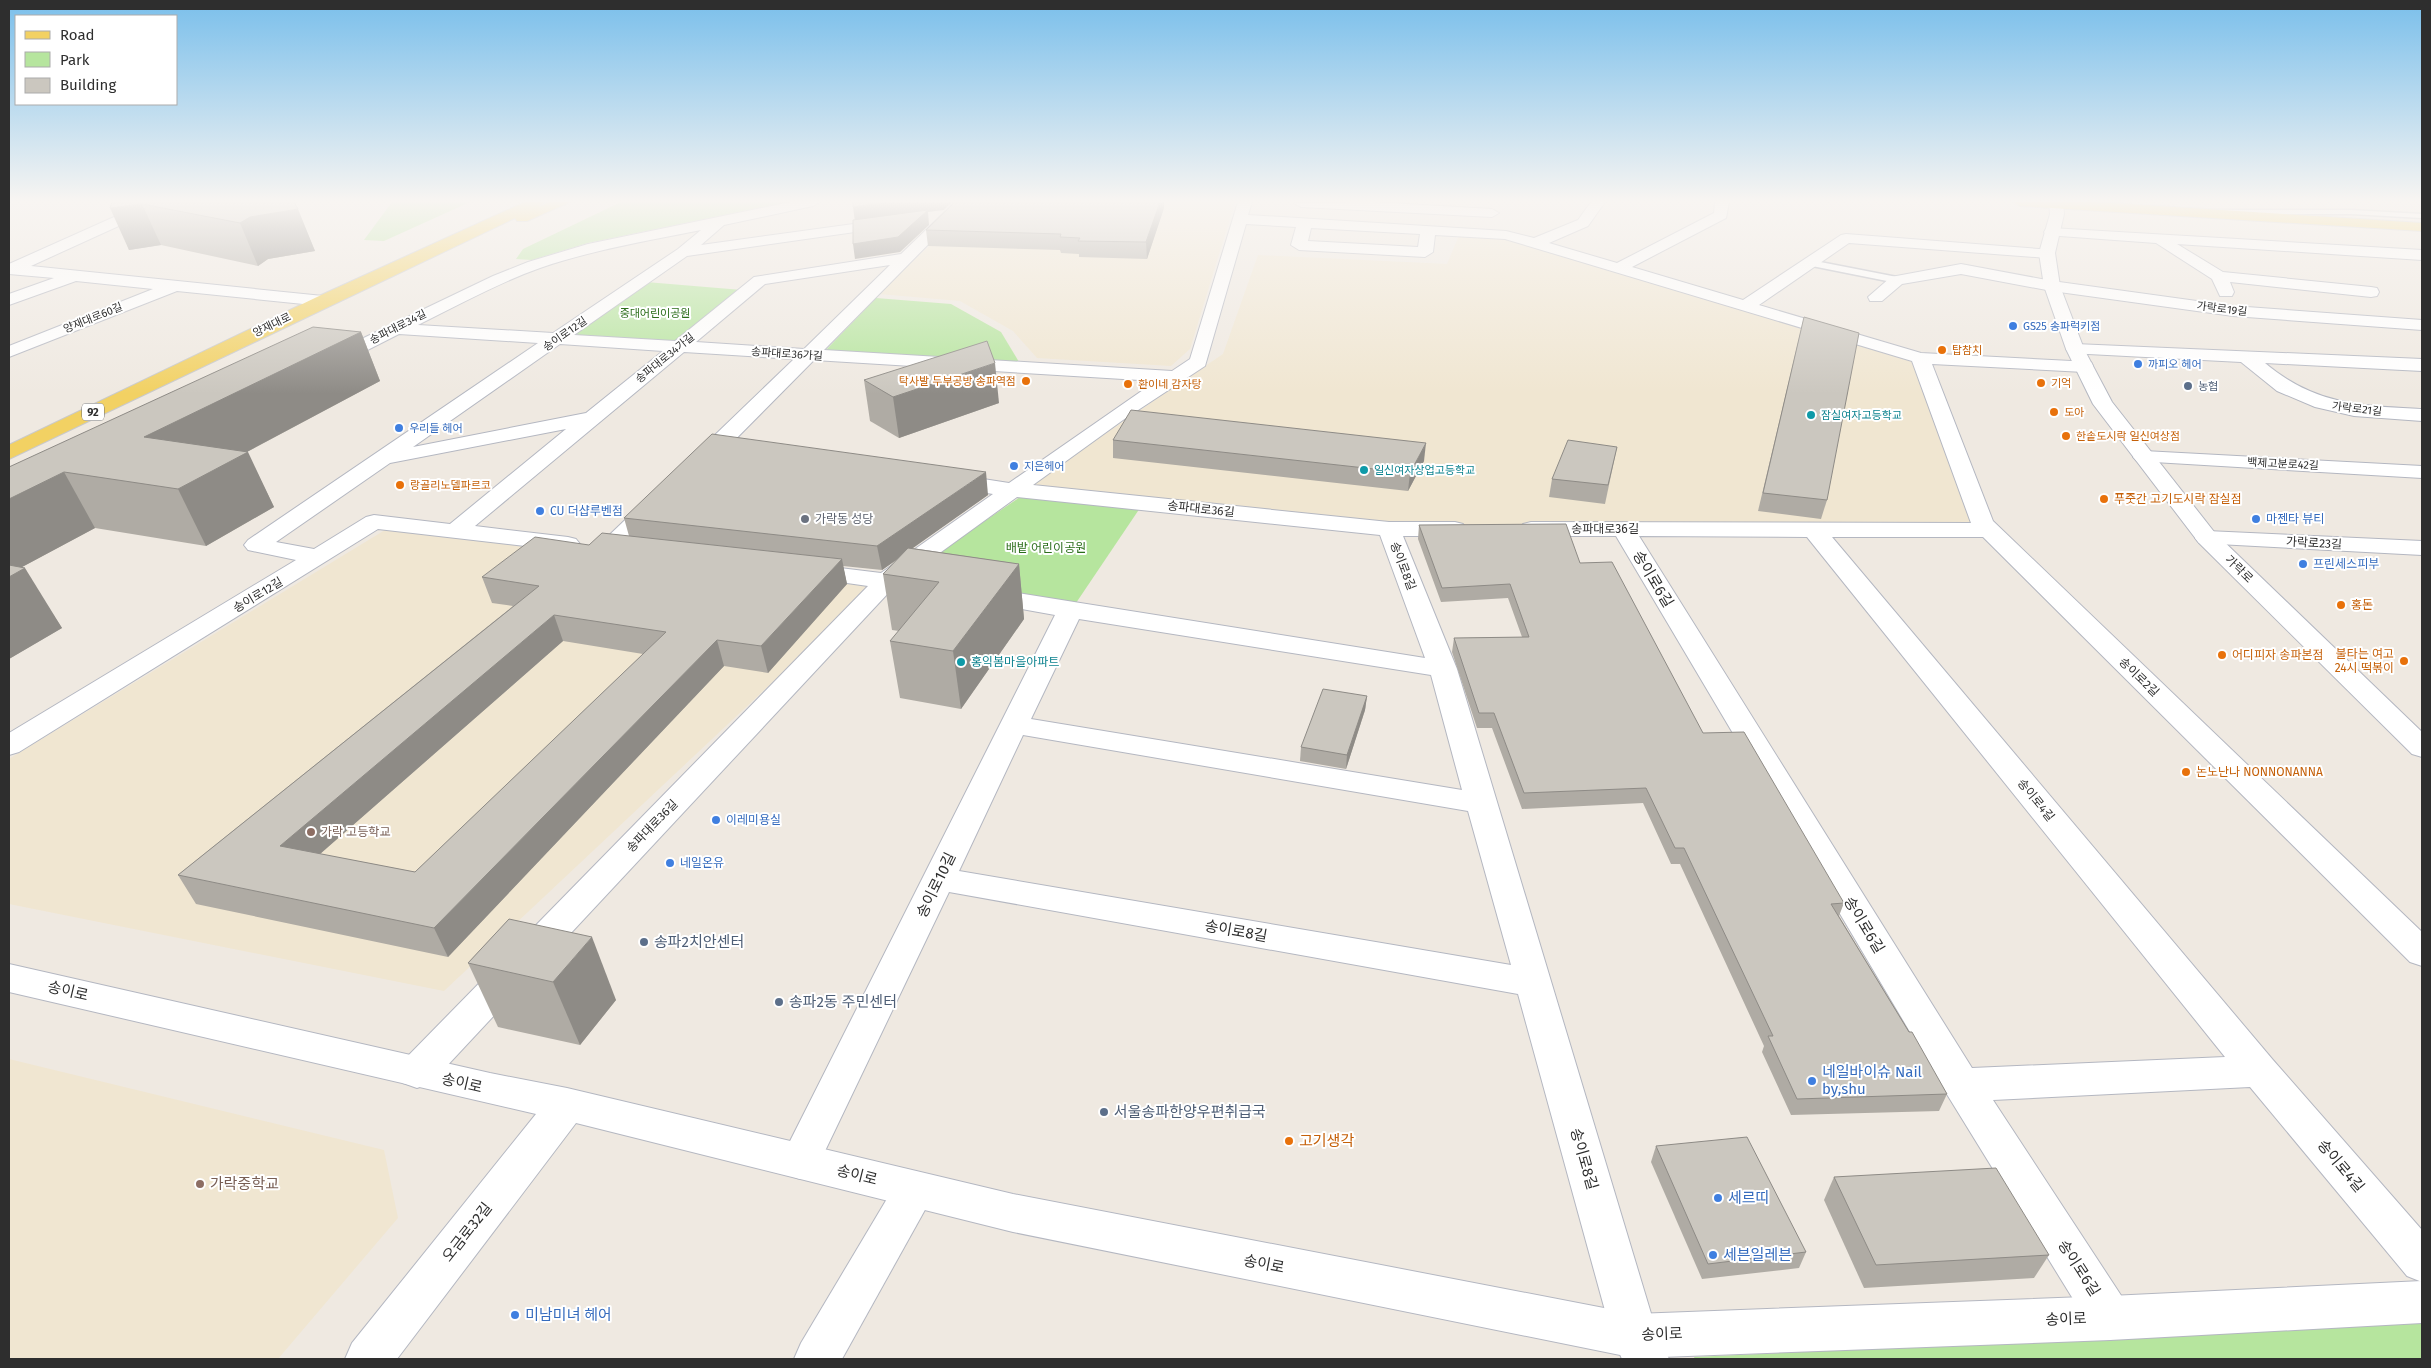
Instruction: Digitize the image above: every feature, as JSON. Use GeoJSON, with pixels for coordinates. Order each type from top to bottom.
{"type":"FeatureCollection","features":[{"type":"Feature","properties":{"kind":"main road"},"geometry":{"type":"LineString","coordinates":[[388,270],[395,266]]}},
{"type":"Feature","properties":{"kind":"main road","name":"양재대로"},"geometry":{"type":"LineString","coordinates":[[9,453],[397,266]]}},
{"type":"Feature","properties":{"kind":"main road"},"geometry":{"type":"LineString","coordinates":[[388,270],[399,266]]}},
{"type":"Feature","properties":{"kind":"street","name":"송파대로34길"},"geometry":{"type":"LineString","coordinates":[[317,368],[499,279],[532,266]]}},
{"type":"Feature","properties":{"kind":"street","name":"송이로12길"},"geometry":{"type":"LineString","coordinates":[[320,557],[256,545],[663,266]]}},
{"type":"Feature","properties":{"kind":"street","name":"송파대로34가길"},"geometry":{"type":"LineString","coordinates":[[455,531],[760,280],[855,266]]}},
{"type":"Feature","properties":{"kind":"street"},"geometry":{"type":"LineString","coordinates":[[687,474],[899,266]]}},
{"type":"Feature","properties":{"kind":"street","name":"송파대로36길"},"geometry":{"type":"LineString","coordinates":[[417,1072],[887,580],[1116,416],[1198,362],[1227,266]]}},
{"type":"Feature","properties":{"kind":"street","name":"송파대로36길"},"geometry":{"type":"LineString","coordinates":[[1612,266],[1920,358]]}},
{"type":"Feature","properties":{"kind":"street"},"geometry":{"type":"LineString","coordinates":[[1619,268],[1623,266]]}},
{"type":"Feature","properties":{"kind":"street"},"geometry":{"type":"LineString","coordinates":[[1746,306],[1806,266]]}},
{"type":"Feature","properties":{"kind":"street","name":"가락로"},"geometry":{"type":"LineString","coordinates":[[2051,266],[2052,286],[2079,358],[2103,404],[2206,538],[2422,748]]}},
{"type":"Feature","properties":{"kind":"street"},"geometry":{"type":"LineString","coordinates":[[2202,266],[2219,276],[2371,292]]}},
{"type":"Feature","properties":{"kind":"street"},"geometry":{"type":"LineString","coordinates":[[2251,266],[2270,282]]}},
{"type":"Feature","properties":{"kind":"street"},"geometry":{"type":"LineString","coordinates":[[2348,266],[2398,323]]}},
{"type":"Feature","properties":{"kind":"street","name":"양재대로60길"},"geometry":{"type":"LineString","coordinates":[[10,269],[322,301]]}},
{"type":"Feature","properties":{"kind":"street","name":"가락로19길"},"geometry":{"type":"LineString","coordinates":[[1876,297],[1897,280],[1960,269],[2052,286],[2233,311],[2422,325]]}},
{"type":"Feature","properties":{"kind":"street"},"geometry":{"type":"LineString","coordinates":[[9,300],[76,275]]}},
{"type":"Feature","properties":{"kind":"street"},"geometry":{"type":"LineString","coordinates":[[2219,276],[2233,311]]}},
{"type":"Feature","properties":{"kind":"street","name":"양재대로60길"},"geometry":{"type":"LineString","coordinates":[[9,352],[178,285]]}},
{"type":"Feature","properties":{"kind":"street","name":"송파대로36가길"},"geometry":{"type":"LineString","coordinates":[[396,328],[1177,377]]}},
{"type":"Feature","properties":{"kind":"street"},"geometry":{"type":"LineString","coordinates":[[1920,358],[2246,357],[2422,365]]}},
{"type":"Feature","properties":{"kind":"street","name":"가락로21길"},"geometry":{"type":"LineString","coordinates":[[2246,357],[2289,390],[2325,405],[2358,412],[2422,415]]}},
{"type":"Feature","properties":{"kind":"street","name":"송이로2길"},"geometry":{"type":"LineString","coordinates":[[1920,358],[1983,524],[2422,953]]}},
{"type":"Feature","properties":{"kind":"street","name":"송이로12길"},"geometry":{"type":"LineString","coordinates":[[381,459],[592,418]]}},
{"type":"Feature","properties":{"kind":"street"},"geometry":{"type":"LineString","coordinates":[[715,447],[744,451]]}},
{"type":"Feature","properties":{"kind":"street","name":"백제고분로42길"},"geometry":{"type":"LineString","coordinates":[[2144,457],[2422,472]]}},
{"type":"Feature","properties":{"kind":"street","name":"송파대로36길"},"geometry":{"type":"LineString","coordinates":[[926,477],[1013,490],[1388,529],[1476,529]]}},
{"type":"Feature","properties":{"kind":"street"},"geometry":{"type":"LineString","coordinates":[[609,548],[666,494]]}},
{"type":"Feature","properties":{"kind":"street"},"geometry":{"type":"LineString","coordinates":[[320,557],[374,522],[639,552]]}},
{"type":"Feature","properties":{"kind":"street","name":"송이로8길"},"geometry":{"type":"LineString","coordinates":[[1388,529],[1443,669],[1640,1347]]}},
{"type":"Feature","properties":{"kind":"street","name":"송파대로36길"},"geometry":{"type":"LineString","coordinates":[[1506,529],[1989,530]]}},
{"type":"Feature","properties":{"kind":"street","name":"송이로6길"},"geometry":{"type":"LineString","coordinates":[[1623,529],[1962,1085],[2110,1318]]}},
{"type":"Feature","properties":{"kind":"street","name":"송이로4길"},"geometry":{"type":"LineString","coordinates":[[1813,529],[2259,1071],[2422,1262]]}},
{"type":"Feature","properties":{"kind":"street","name":"가락로23길"},"geometry":{"type":"LineString","coordinates":[[2206,538],[2422,548]]}},
{"type":"Feature","properties":{"kind":"street","name":"송이로12길"},"geometry":{"type":"LineString","coordinates":[[15,737],[320,557]]}},
{"type":"Feature","properties":{"kind":"street"},"geometry":{"type":"LineString","coordinates":[[788,569],[887,580],[1443,669]]}},
{"type":"Feature","properties":{"kind":"street","name":"송이로10길"},"geometry":{"type":"LineString","coordinates":[[800,1161],[1071,610]]}},
{"type":"Feature","properties":{"kind":"street"},"geometry":{"type":"LineString","coordinates":[[1014,725],[1482,803]]}},
{"type":"Feature","properties":{"kind":"street","name":"송이로8길"},"geometry":{"type":"LineString","coordinates":[[939,879],[1534,983]]}},
{"type":"Feature","properties":{"kind":"street","name":"송이로"},"geometry":{"type":"LineString","coordinates":[[9,978],[490,1089],[567,1104],[1013,1213],[1640,1347],[2110,1318],[2422,1302]]}},
{"type":"Feature","properties":{"kind":"street"},"geometry":{"type":"LineString","coordinates":[[1962,1085],[2259,1071]]}},
{"type":"Feature","properties":{"kind":"street","name":"오금로32길"},"geometry":{"type":"LineString","coordinates":[[368,1359],[567,1104]]}},
{"type":"Feature","properties":{"kind":"street"},"geometry":{"type":"LineString","coordinates":[[817,1359],[915,1190]]}},
{"type":"Feature","properties":{"kind":"lane"},"geometry":{"type":"LineString","coordinates":[[1825,266],[1897,280]]}},
{"type":"Feature","properties":{"kind":"shaded area"},"geometry":{"type":"Polygon","coordinates":[[[908,266],[1215,266],[1190,349],[1171,366],[1037,358],[1013,331],[960,301],[879,294],[908,266]]]}},
{"type":"Feature","properties":{"kind":"shaded area"},"geometry":{"type":"Polygon","coordinates":[[[1254,266],[1602,266],[1912,359],[1974,525],[1388,525],[1028,486],[1223,354],[1254,266]]]}},
{"type":"Feature","properties":{"kind":"shaded area","name":"가락 고등학교"},"geometry":{"type":"Polygon","coordinates":[[[385,530],[877,584],[444,991],[9,904],[9,759],[385,530]]]}},
{"type":"Feature","properties":{"kind":"shaded area","name":"가락중학교"},"geometry":{"type":"Polygon","coordinates":[[[9,1059],[384,1150],[398,1218],[278,1359],[9,1359],[9,1059]]]}},
{"type":"Feature","properties":{"kind":"green space","name":"중대어린이공원"},"geometry":{"type":"Polygon","coordinates":[[[646,282],[742,290],[676,343],[568,337],[646,282]]]}},
{"type":"Feature","properties":{"kind":"green space"},"geometry":{"type":"Polygon","coordinates":[[[876,298],[951,304],[1001,332],[1019,362],[825,351],[876,298]]]}},
{"type":"Feature","properties":{"kind":"green space","name":"배밭 어린이공원"},"geometry":{"type":"Polygon","coordinates":[[[1023,495],[1140,508],[1076,603],[901,578],[1023,495]]]}},
{"type":"Feature","properties":{"kind":"green space"},"geometry":{"type":"Polygon","coordinates":[[[2422,1323],[2422,1359],[1695,1359],[1694,1357],[2422,1323]]]}},
{"type":"Feature","properties":{"kind":"building","name":"잠실여자고등학교"},"geometry":{"type":"Polygon","coordinates":[[[1804,317],[1859,333],[1827,500],[1763,493],[1804,317]]]}},
{"type":"Feature","properties":{"kind":"building"},"geometry":{"type":"Polygon","coordinates":[[[313,327],[361,332],[144,437],[248,452],[178,489],[64,472],[9,499],[9,467],[313,327]]]}},
{"type":"Feature","properties":{"kind":"building"},"geometry":{"type":"Polygon","coordinates":[[[987,341],[995,363],[893,397],[864,380],[987,341]]]}},
{"type":"Feature","properties":{"kind":"building"},"geometry":{"type":"Polygon","coordinates":[[[1131,410],[1426,443],[1410,473],[1113,440],[1131,410]]]}},
{"type":"Feature","properties":{"kind":"building","name":"가락동 성당"},"geometry":{"type":"Polygon","coordinates":[[[712,434],[986,472],[877,546],[624,518],[712,434]]]}},
{"type":"Feature","properties":{"kind":"building"},"geometry":{"type":"Polygon","coordinates":[[[1568,440],[1617,447],[1608,485],[1552,479],[1568,440]]]}},
{"type":"Feature","properties":{"kind":"building"},"geometry":{"type":"Polygon","coordinates":[[[1566,524],[1580,563],[1612,562],[1703,733],[1744,732],[1844,903],[1831,904],[1909,1032],[1912,1032],[1947,1094],[1797,1099],[1768,1036],[1773,1036],[1684,848],[1675,848],[1646,788],[1524,793],[1494,713],[1479,713],[1454,638],[1529,637],[1510,584],[1442,588],[1419,525],[1566,524]]]}},
{"type":"Feature","properties":{"kind":"building"},"geometry":{"type":"Polygon","coordinates":[[[602,533],[842,559],[761,646],[717,640],[434,928],[178,875],[539,586],[482,577],[535,537],[589,545],[602,533]],[[554,615],[280,846],[415,872],[666,632],[554,615]]]}},
{"type":"Feature","properties":{"kind":"building"},"geometry":{"type":"Polygon","coordinates":[[[908,548],[1019,564],[953,651],[890,641],[939,582],[883,574],[908,548]]]}},
{"type":"Feature","properties":{"kind":"building"},"geometry":{"type":"Polygon","coordinates":[[[9,565],[25,568],[9,577],[9,565]]]}},
{"type":"Feature","properties":{"kind":"building"},"geometry":{"type":"Polygon","coordinates":[[[1323,689],[1367,696],[1347,755],[1301,747],[1323,689]]]}},
{"type":"Feature","properties":{"kind":"building"},"geometry":{"type":"Polygon","coordinates":[[[509,919],[592,937],[553,982],[468,963],[509,919]]]}},
{"type":"Feature","properties":{"kind":"building"},"geometry":{"type":"Polygon","coordinates":[[[1747,1137],[1806,1252],[1708,1264],[1656,1146],[1747,1137]]]}},
{"type":"Feature","properties":{"kind":"building"},"geometry":{"type":"Polygon","coordinates":[[[1996,1168],[2049,1255],[1876,1265],[1834,1177],[1996,1168]]]}},
{"type":"Feature","properties":{"kind":"place","name":"GS25 송파럭키점"},"geometry":{"type":"Point","coordinates":[2013,326]}},
{"type":"Feature","properties":{"kind":"place","name":"탑참치"},"geometry":{"type":"Point","coordinates":[1942,350]}},
{"type":"Feature","properties":{"kind":"place","name":"까피오 헤어"},"geometry":{"type":"Point","coordinates":[2138,364]}},
{"type":"Feature","properties":{"kind":"place","name":"탁사발 두부공방 송파역점"},"geometry":{"type":"Point","coordinates":[1026,381]}},
{"type":"Feature","properties":{"kind":"place","name":"기억"},"geometry":{"type":"Point","coordinates":[2041,383]}},
{"type":"Feature","properties":{"kind":"place","name":"환이네 감자탕"},"geometry":{"type":"Point","coordinates":[1128,384]}},
{"type":"Feature","properties":{"kind":"place","name":"농협"},"geometry":{"type":"Point","coordinates":[2188,386]}},
{"type":"Feature","properties":{"kind":"place","name":"도아"},"geometry":{"type":"Point","coordinates":[2054,412]}},
{"type":"Feature","properties":{"kind":"place","name":"잠실여자고등학교"},"geometry":{"type":"Point","coordinates":[1811,415]}},
{"type":"Feature","properties":{"kind":"place","name":"우리들 헤어"},"geometry":{"type":"Point","coordinates":[399,428]}},
{"type":"Feature","properties":{"kind":"place","name":"한솥도시락 일신여상점"},"geometry":{"type":"Point","coordinates":[2066,436]}},
{"type":"Feature","properties":{"kind":"place","name":"지은헤어"},"geometry":{"type":"Point","coordinates":[1014,466]}},
{"type":"Feature","properties":{"kind":"place","name":"일신여자상업고등학교"},"geometry":{"type":"Point","coordinates":[1364,470]}},
{"type":"Feature","properties":{"kind":"place","name":"랑골리노델파르코"},"geometry":{"type":"Point","coordinates":[400,485]}},
{"type":"Feature","properties":{"kind":"place","name":"푸줏간 고기도시락 잠실점"},"geometry":{"type":"Point","coordinates":[2104,499]}},
{"type":"Feature","properties":{"kind":"place","name":"CU 더샵루벤점"},"geometry":{"type":"Point","coordinates":[540,511]}},
{"type":"Feature","properties":{"kind":"place","name":"가락동 성당"},"geometry":{"type":"Point","coordinates":[805,519]}},
{"type":"Feature","properties":{"kind":"place","name":"마젠타 뷰티"},"geometry":{"type":"Point","coordinates":[2256,519]}},
{"type":"Feature","properties":{"kind":"place","name":"프린세스피부"},"geometry":{"type":"Point","coordinates":[2303,564]}},
{"type":"Feature","properties":{"kind":"place","name":"홍돈"},"geometry":{"type":"Point","coordinates":[2341,605]}},
{"type":"Feature","properties":{"kind":"place","name":"어디피자 송파본점"},"geometry":{"type":"Point","coordinates":[2222,655]}},
{"type":"Feature","properties":{"kind":"place","name":"불타는 여고 24시 떡볶이"},"geometry":{"type":"Point","coordinates":[2404,661]}},
{"type":"Feature","properties":{"kind":"place","name":"홍익봄마을아파트"},"geometry":{"type":"Point","coordinates":[961,662]}},
{"type":"Feature","properties":{"kind":"place","name":"논노난나 NONNONANNA"},"geometry":{"type":"Point","coordinates":[2186,772]}},
{"type":"Feature","properties":{"kind":"place","name":"이레미용실"},"geometry":{"type":"Point","coordinates":[716,820]}},
{"type":"Feature","properties":{"kind":"place","name":"가락 고등학교"},"geometry":{"type":"Point","coordinates":[311,832]}},
{"type":"Feature","properties":{"kind":"place","name":"네일온유"},"geometry":{"type":"Point","coordinates":[670,863]}},
{"type":"Feature","properties":{"kind":"place","name":"송파2치안센터"},"geometry":{"type":"Point","coordinates":[644,942]}},
{"type":"Feature","properties":{"kind":"place","name":"송파2동 주민센터"},"geometry":{"type":"Point","coordinates":[779,1002]}},
{"type":"Feature","properties":{"kind":"place","name":"네일바이슈 Nail by,shu"},"geometry":{"type":"Point","coordinates":[1812,1081]}},
{"type":"Feature","properties":{"kind":"place","name":"서울송파한양우편취급국"},"geometry":{"type":"Point","coordinates":[1104,1112]}},
{"type":"Feature","properties":{"kind":"place","name":"고기생각"},"geometry":{"type":"Point","coordinates":[1289,1141]}},
{"type":"Feature","properties":{"kind":"place","name":"가락중학교"},"geometry":{"type":"Point","coordinates":[200,1184]}},
{"type":"Feature","properties":{"kind":"place","name":"세르띠"},"geometry":{"type":"Point","coordinates":[1718,1198]}},
{"type":"Feature","properties":{"kind":"place","name":"세븐일레븐"},"geometry":{"type":"Point","coordinates":[1713,1255]}},
{"type":"Feature","properties":{"kind":"place","name":"미남미녀 헤어"},"geometry":{"type":"Point","coordinates":[515,1315]}}]}
